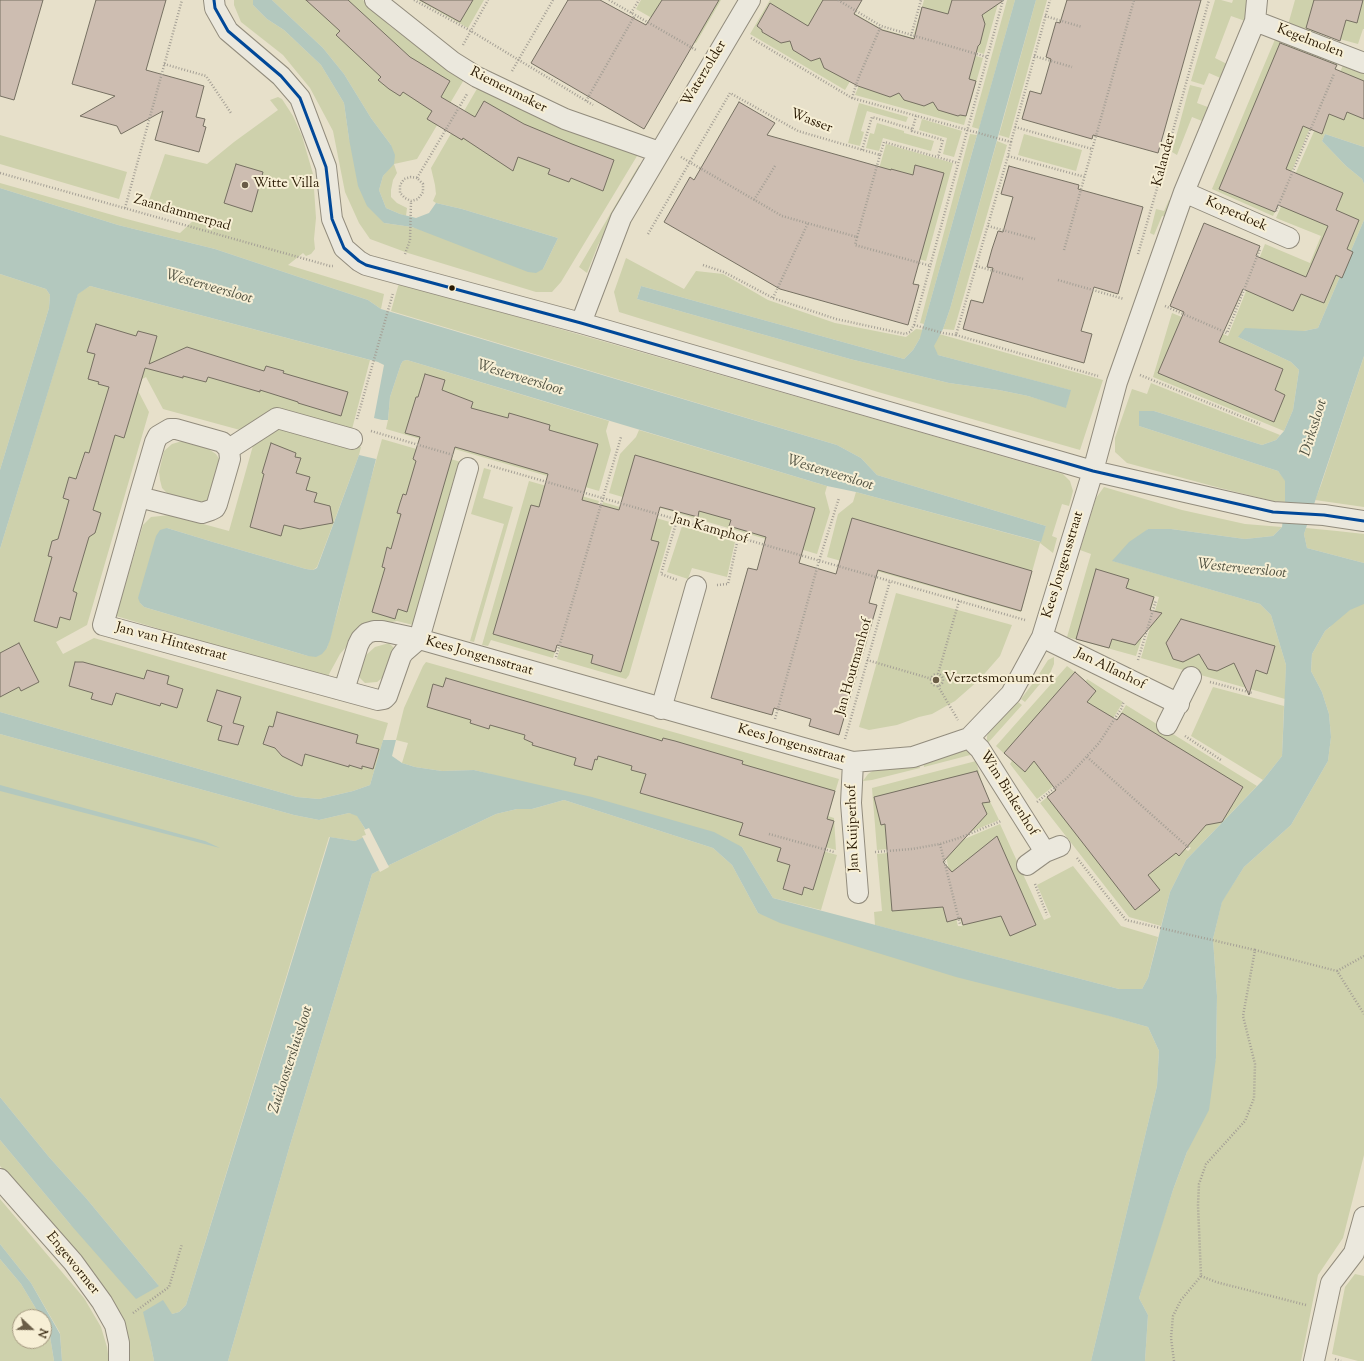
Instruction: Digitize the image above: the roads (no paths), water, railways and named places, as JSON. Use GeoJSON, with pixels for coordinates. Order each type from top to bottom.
{"type":"FeatureCollection","features":[{"type":"Feature","properties":{"kind":"street"},"geometry":{"type":"LineString","coordinates":[[214,0],[215,8],[228,31],[281,76],[300,98],[326,167],[332,219],[344,248],[366,265],[581,323],[1093,471],[1273,512],[1324,515],[1364,521]]}},
{"type":"Feature","properties":{"kind":"street","name":"Riemenmaker"},"geometry":{"type":"LineString","coordinates":[[374,0],[453,62],[477,77],[565,119],[659,152]]}},
{"type":"Feature","properties":{"kind":"street","name":"Waterzolder"},"geometry":{"type":"LineString","coordinates":[[581,323],[621,218],[750,0]]}},
{"type":"Feature","properties":{"kind":"street","name":"Kalander"},"geometry":{"type":"LineString","coordinates":[[1093,471],[1120,375],[1144,305],[1184,192],[1255,21],[1258,0]]}},
{"type":"Feature","properties":{"kind":"street","name":"Kegelmolen"},"geometry":{"type":"LineString","coordinates":[[1255,21],[1364,63]]}},
{"type":"Feature","properties":{"kind":"street","name":"Koperdoek"},"geometry":{"type":"LineString","coordinates":[[1184,192],[1289,238]]}},
{"type":"Feature","properties":{"kind":"street"},"geometry":{"type":"LineString","coordinates":[[139,497],[202,513],[212,510],[217,504],[230,459],[229,449],[277,418],[352,439]]}},
{"type":"Feature","properties":{"kind":"street","name":"Jan van Hintestraat"},"geometry":{"type":"LineString","coordinates":[[229,449],[222,442],[176,429],[170,429],[158,436],[103,624],[378,700],[384,699],[387,696],[401,656],[419,640]]}},
{"type":"Feature","properties":{"kind":"street"},"geometry":{"type":"LineString","coordinates":[[344,690],[358,645],[361,639],[367,634],[374,631],[382,631],[419,640],[468,468]]}},
{"type":"Feature","properties":{"kind":"street","name":"Kees Jongensstraat"},"geometry":{"type":"LineString","coordinates":[[419,640],[846,760],[913,757],[968,738],[1011,694],[1043,631],[1093,471]]}},
{"type":"Feature","properties":{"kind":"street"},"geometry":{"type":"LineString","coordinates":[[661,709],[696,586]]}},
{"type":"Feature","properties":{"kind":"street","name":"Jan Allanhof"},"geometry":{"type":"LineString","coordinates":[[1043,631],[1179,704]]}},
{"type":"Feature","properties":{"kind":"street"},"geometry":{"type":"LineString","coordinates":[[1167,725],[1179,704],[1191,677]]}},
{"type":"Feature","properties":{"kind":"street","name":"Wim Binkenhof"},"geometry":{"type":"LineString","coordinates":[[968,738],[980,749],[1052,849],[1027,865]]}},
{"type":"Feature","properties":{"kind":"street","name":"Jan Kuijperhof"},"geometry":{"type":"LineString","coordinates":[[846,760],[858,893]]}},
{"type":"Feature","properties":{"kind":"street","name":"Engewormer"},"geometry":{"type":"LineString","coordinates":[[0,1180],[73,1262],[102,1302],[114,1326],[119,1343],[119,1361]]}},
{"type":"Feature","properties":{"kind":"street"},"geometry":{"type":"LineString","coordinates":[[1314,1361],[1331,1283],[1359,1255],[1364,1217]]}},
{"type":"Feature","properties":{"kind":"water"},"geometry":{"type":"Polygon","coordinates":[[[253,0],[272,0],[323,48],[344,74],[371,118],[391,145],[395,155],[394,164],[383,176],[379,190],[386,208],[400,214],[416,218],[429,213],[436,203],[462,209],[558,238],[543,269],[536,273],[528,272],[412,227],[384,223],[367,206],[358,186],[344,103],[321,65],[284,30],[267,19],[253,5],[253,0]]]}},
{"type":"Feature","properties":{"kind":"water"},"geometry":{"type":"Polygon","coordinates":[[[1015,0],[1036,0],[950,309],[943,329],[934,346],[938,355],[1071,390],[1066,408],[1028,396],[999,390],[949,383],[850,359],[637,299],[641,286],[904,359],[913,350],[920,338],[1015,0]]]}},
{"type":"Feature","properties":{"kind":"water"},"geometry":{"type":"Polygon","coordinates":[[[1325,134],[1364,147],[1364,184],[1362,179],[1346,166],[1322,141],[1325,134]]]}},
{"type":"Feature","properties":{"kind":"water","name":"Westerveersloot"},"geometry":{"type":"Polygon","coordinates":[[[0,188],[118,225],[215,249],[368,300],[381,309],[837,445],[861,458],[877,475],[1046,526],[1041,542],[856,492],[827,486],[407,360],[403,361],[401,364],[390,397],[388,420],[374,418],[384,365],[378,362],[90,286],[78,294],[0,549],[0,470],[49,308],[50,295],[46,289],[0,274],[0,188]]]}},
{"type":"Feature","properties":{"kind":"water"},"geometry":{"type":"Polygon","coordinates":[[[1364,220],[1364,356],[1304,534],[1307,548],[1364,563],[1364,604],[1350,610],[1325,631],[1312,654],[1311,671],[1322,692],[1329,714],[1331,737],[1328,761],[1291,825],[1244,867],[1222,902],[1213,939],[1217,996],[1216,1058],[1209,1110],[1187,1152],[1173,1190],[1139,1298],[1148,1315],[1145,1361],[1091,1361],[1157,1086],[1159,1051],[1148,1027],[956,977],[780,923],[758,913],[732,865],[713,848],[564,800],[532,809],[517,809],[496,814],[372,874],[290,1145],[228,1361],[154,1361],[143,1312],[163,1300],[172,1314],[179,1312],[186,1305],[330,837],[355,841],[369,835],[357,816],[349,813],[319,820],[294,815],[0,734],[0,712],[297,797],[319,799],[353,791],[370,785],[383,740],[396,740],[392,756],[402,763],[415,767],[442,771],[474,770],[592,797],[714,832],[742,847],[773,898],[1119,989],[1142,989],[1148,978],[1170,892],[1186,860],[1263,780],[1282,756],[1286,665],[1271,615],[1260,604],[1112,561],[1129,542],[1148,529],[1171,529],[1245,539],[1273,536],[1282,527],[1285,502],[1285,481],[1278,471],[1139,426],[1139,411],[1154,411],[1262,445],[1276,440],[1284,431],[1293,410],[1299,370],[1291,362],[1238,337],[1245,328],[1304,331],[1318,328],[1364,220]]]}},
{"type":"Feature","properties":{"kind":"water"},"geometry":{"type":"Polygon","coordinates":[[[359,455],[376,459],[330,640],[327,648],[322,654],[316,657],[308,656],[144,607],[140,603],[138,598],[156,536],[160,530],[167,528],[306,569],[313,570],[317,568],[359,455]]]}},
{"type":"Feature","properties":{"kind":"water"},"geometry":{"type":"Polygon","coordinates":[[[0,785],[205,841],[220,848],[0,791],[0,785]]]}},
{"type":"Feature","properties":{"kind":"water"},"geometry":{"type":"Polygon","coordinates":[[[0,1097],[159,1286],[136,1299],[70,1224],[0,1140],[0,1097]]]}},
{"type":"Feature","properties":{"kind":"water"},"geometry":{"type":"Polygon","coordinates":[[[0,1244],[31,1283],[46,1309],[36,1309],[21,1284],[0,1259],[0,1244]]]}},
{"type":"Feature","properties":{"kind":"water"},"geometry":{"type":"Polygon","coordinates":[[[52,1320],[60,1334],[62,1361],[54,1361],[52,1349],[52,1320]]]}},
{"type":"Feature","properties":{"kind":"place","name":"Witte Villa"},"geometry":{"type":"Point","coordinates":[245,185]}},
{"type":"Feature","properties":{"kind":"place","name":"Verzetsmonument"},"geometry":{"type":"Point","coordinates":[936,680]}},
{"type":"Feature","properties":{"kind":"water label","name":"Dirkssloot"},"geometry":{"type":"Point","coordinates":[1315,428]}},
{"type":"Feature","properties":{"kind":"water label","name":"Zuidoostersluissloot"},"geometry":{"type":"Point","coordinates":[292,1060]}}]}
